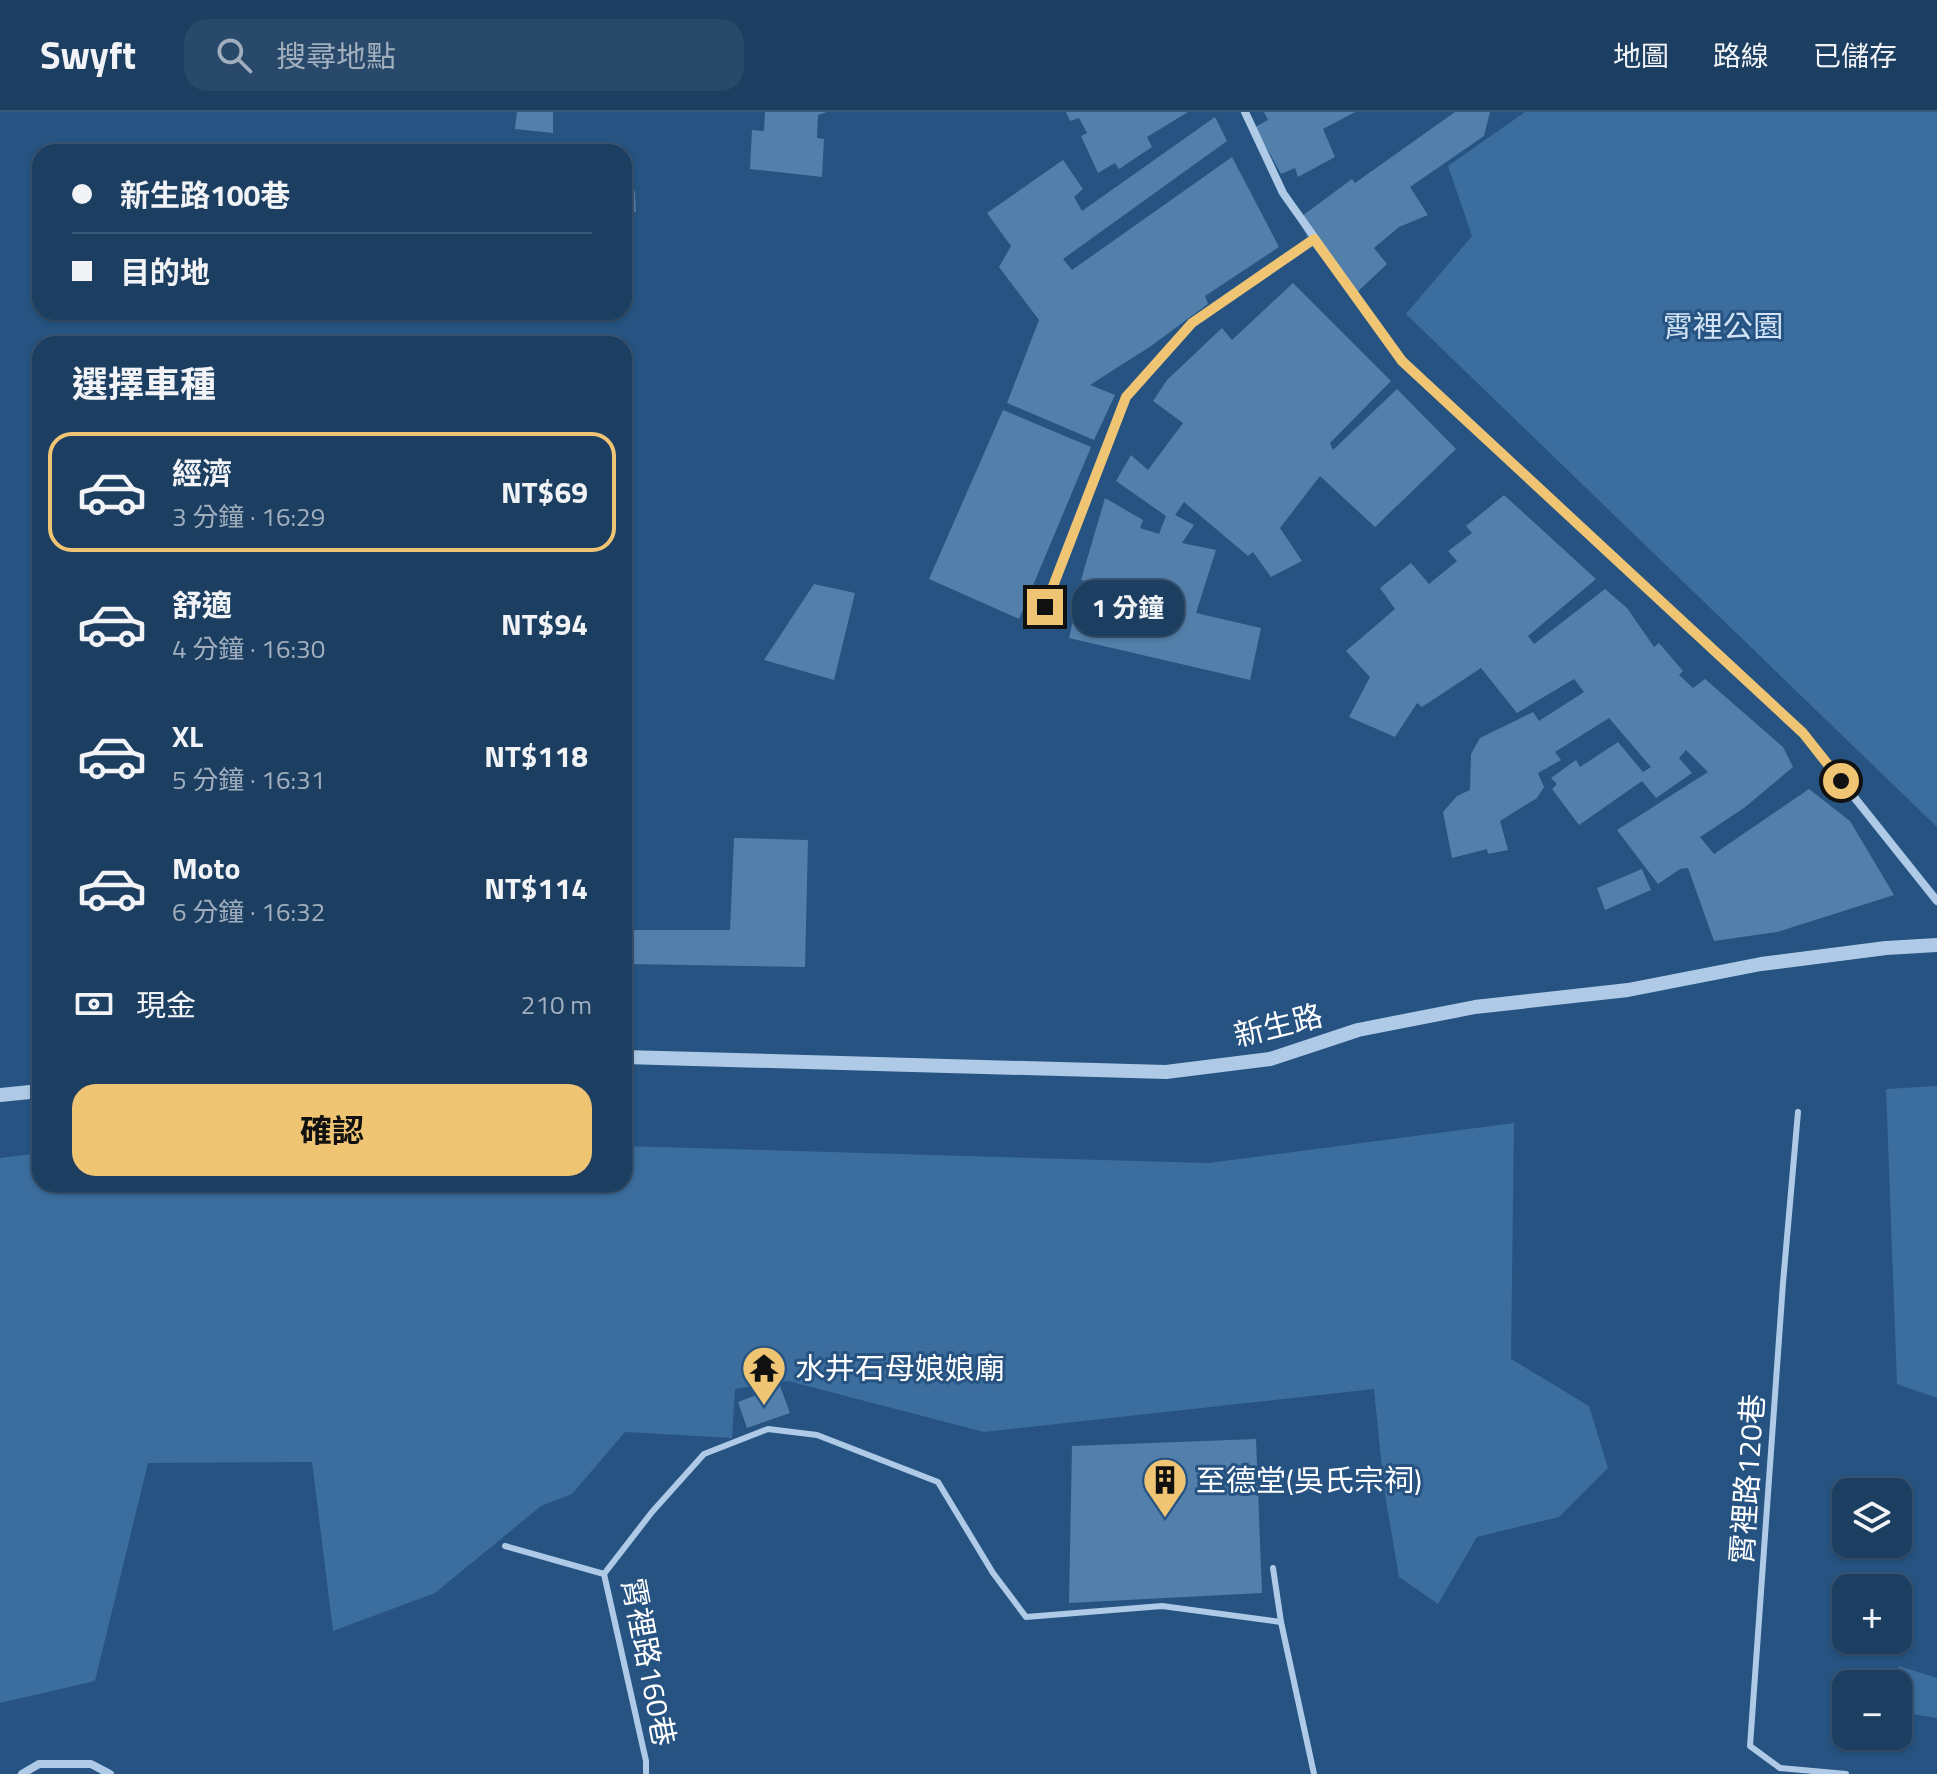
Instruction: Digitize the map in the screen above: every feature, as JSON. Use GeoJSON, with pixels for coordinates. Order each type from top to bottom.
{"type":"FeatureCollection","features":[{"type":"Feature","properties":{"kind":"street"},"geometry":{"type":"LineString","coordinates":[[1245,112],[1283,193],[1402,361],[1803,733],[1937,901]]}},
{"type":"Feature","properties":{"kind":"street","name":"新生路"},"geometry":{"type":"LineString","coordinates":[[632,1057],[1166,1072],[1270,1059],[1358,1030],[1475,1007],[1628,990],[1761,964],[1886,948],[1937,945]]}},
{"type":"Feature","properties":{"kind":"street"},"geometry":{"type":"LineString","coordinates":[[0,1095],[32,1092]]}},
{"type":"Feature","properties":{"kind":"street"},"geometry":{"type":"LineString","coordinates":[[22,1774],[39,1764],[91,1764],[110,1774]]}},
{"type":"Feature","properties":{"kind":"lane"},"geometry":{"type":"LineString","coordinates":[[1045,607],[1126,397],[1192,323],[1314,239]]}},
{"type":"Feature","properties":{"kind":"lane","name":"霄裡路120巷"},"geometry":{"type":"LineString","coordinates":[[1798,1112],[1750,1746],[1780,1768],[1846,1774]]}},
{"type":"Feature","properties":{"kind":"lane","name":"霄裡路160巷"},"geometry":{"type":"LineString","coordinates":[[646,1774],[646,1761],[604,1574],[652,1512],[704,1454],[768,1429],[817,1435],[938,1482],[993,1573],[1026,1617],[1162,1606],[1281,1622]]}},
{"type":"Feature","properties":{"kind":"lane"},"geometry":{"type":"LineString","coordinates":[[505,1546],[604,1574]]}},
{"type":"Feature","properties":{"kind":"lane"},"geometry":{"type":"LineString","coordinates":[[1273,1568],[1281,1622],[1314,1774]]}},
{"type":"Feature","properties":{"kind":"green space","name":"霄裡公園"},"geometry":{"type":"Polygon","coordinates":[[[1525,112],[1937,112],[1937,827],[1406,314],[1472,236],[1448,166],[1525,112]]]}},
{"type":"Feature","properties":{"kind":"green space"},"geometry":{"type":"Polygon","coordinates":[[[1937,1086],[1937,1398],[1897,1384],[1886,1089],[1937,1086]]]}},
{"type":"Feature","properties":{"kind":"green space"},"geometry":{"type":"Polygon","coordinates":[[[1514,1123],[1511,1359],[1589,1406],[1608,1468],[1559,1517],[1477,1537],[1438,1604],[1399,1577],[1384,1489],[1374,1389],[984,1432],[788,1381],[735,1389],[732,1438],[625,1432],[572,1494],[541,1506],[435,1593],[333,1631],[312,1462],[148,1463],[95,1681],[0,1703],[0,1158],[32,1154],[32,1192],[632,1192],[632,1146],[1208,1163],[1514,1123]]]}},
{"type":"Feature","properties":{"kind":"green space"},"geometry":{"type":"Polygon","coordinates":[[[1912,1670],[1937,1678],[1937,1718],[1912,1714],[1912,1670]]]}},
{"type":"Feature","properties":{"kind":"building"},"geometry":{"type":"Polygon","coordinates":[[[517,112],[553,112],[553,133],[515,129],[517,112]]]}},
{"type":"Feature","properties":{"kind":"building"},"geometry":{"type":"Polygon","coordinates":[[[765,112],[827,112],[818,115],[817,138],[824,139],[822,177],[750,169],[752,130],[764,131],[765,112]]]}},
{"type":"Feature","properties":{"kind":"building"},"geometry":{"type":"Polygon","coordinates":[[[1066,112],[1188,112],[1147,137],[1152,147],[1119,169],[1115,163],[1098,173],[1081,136],[1087,133],[1079,118],[1070,121],[1066,112]]]}},
{"type":"Feature","properties":{"kind":"building"},"geometry":{"type":"Polygon","coordinates":[[[1264,112],[1355,112],[1323,129],[1335,157],[1298,177],[1295,168],[1281,174],[1255,127],[1268,120],[1264,112]]]}},
{"type":"Feature","properties":{"kind":"building"},"geometry":{"type":"Polygon","coordinates":[[[1455,112],[1490,112],[1484,136],[1410,187],[1428,215],[1399,227],[1374,248],[1387,264],[1352,297],[1313,247],[1298,219],[1352,179],[1355,183],[1455,112]]]}},
{"type":"Feature","properties":{"kind":"building"},"geometry":{"type":"Polygon","coordinates":[[[1215,117],[1227,141],[1063,259],[1072,270],[1232,157],[1279,247],[1205,296],[1208,304],[1151,346],[1090,385],[1115,395],[1094,440],[1007,403],[1039,320],[999,267],[1011,246],[987,213],[1063,160],[1083,189],[1074,197],[1082,211],[1215,117]]]}},
{"type":"Feature","properties":{"kind":"building"},"geometry":{"type":"Polygon","coordinates":[[[632,191],[635,191],[636,212],[632,212],[632,191]]]}},
{"type":"Feature","properties":{"kind":"building"},"geometry":{"type":"Polygon","coordinates":[[[1293,283],[1391,381],[1330,443],[1333,450],[1397,389],[1456,449],[1375,527],[1320,476],[1280,528],[1302,561],[1271,577],[1253,552],[1248,556],[1184,502],[1175,515],[1194,525],[1182,543],[1216,550],[1196,613],[1261,628],[1250,680],[1069,638],[1079,594],[1167,614],[1169,605],[1081,580],[1105,498],[1143,520],[1140,528],[1159,534],[1166,516],[1116,481],[1131,455],[1148,470],[1183,423],[1153,401],[1167,380],[1222,328],[1232,340],[1293,283]]]}},
{"type":"Feature","properties":{"kind":"building"},"geometry":{"type":"Polygon","coordinates":[[[1003,410],[1091,447],[1019,619],[929,579],[1003,410]]]}},
{"type":"Feature","properties":{"kind":"building"},"geometry":{"type":"Polygon","coordinates":[[[1504,495],[1596,579],[1528,636],[1534,644],[1605,589],[1627,608],[1654,647],[1659,643],[1683,671],[1679,675],[1693,688],[1705,679],[1783,747],[1793,767],[1744,808],[1700,837],[1714,854],[1809,789],[1850,821],[1894,895],[1777,932],[1714,941],[1688,868],[1680,869],[1658,884],[1617,830],[1708,772],[1686,750],[1679,758],[1692,773],[1656,798],[1642,781],[1579,825],[1552,789],[1557,784],[1551,778],[1576,760],[1580,767],[1618,742],[1643,772],[1651,767],[1609,718],[1555,752],[1561,760],[1538,773],[1544,787],[1537,798],[1500,821],[1508,850],[1488,854],[1487,849],[1452,858],[1443,812],[1457,796],[1470,790],[1471,754],[1480,738],[1533,712],[1539,721],[1584,692],[1574,679],[1517,713],[1481,668],[1422,707],[1417,703],[1395,737],[1349,717],[1370,677],[1346,651],[1395,609],[1380,588],[1411,563],[1429,584],[1457,561],[1448,551],[1472,533],[1466,526],[1504,495]]]}},
{"type":"Feature","properties":{"kind":"building"},"geometry":{"type":"Polygon","coordinates":[[[814,584],[855,593],[834,680],[764,660],[814,584]]]}},
{"type":"Feature","properties":{"kind":"building"},"geometry":{"type":"Polygon","coordinates":[[[734,838],[808,840],[805,967],[632,964],[632,930],[730,930],[734,838]]]}},
{"type":"Feature","properties":{"kind":"building"},"geometry":{"type":"Polygon","coordinates":[[[1642,869],[1651,890],[1605,910],[1597,888],[1642,869]]]}},
{"type":"Feature","properties":{"kind":"building","name":"水井石母娘娘廟"},"geometry":{"type":"Polygon","coordinates":[[[780,1386],[790,1413],[747,1428],[738,1402],[780,1386]]]}},
{"type":"Feature","properties":{"kind":"building","name":"至德堂(吳氏宗祠)"},"geometry":{"type":"Polygon","coordinates":[[[1256,1439],[1262,1593],[1069,1603],[1072,1446],[1256,1439]]]}},
{"type":"Feature","properties":{"kind":"place","name":"水井石母娘娘廟"},"geometry":{"type":"Point","coordinates":[764,1407]}},
{"type":"Feature","properties":{"kind":"place","name":"至德堂(吳氏宗祠)"},"geometry":{"type":"Point","coordinates":[1165,1519]}},
{"type":"Feature","properties":{"kind":"route"},"geometry":{"type":"LineString","coordinates":[[1045,607],[1126,397],[1192,323],[1314,239],[1402,361],[1803,733],[1841,781]]}}]}
